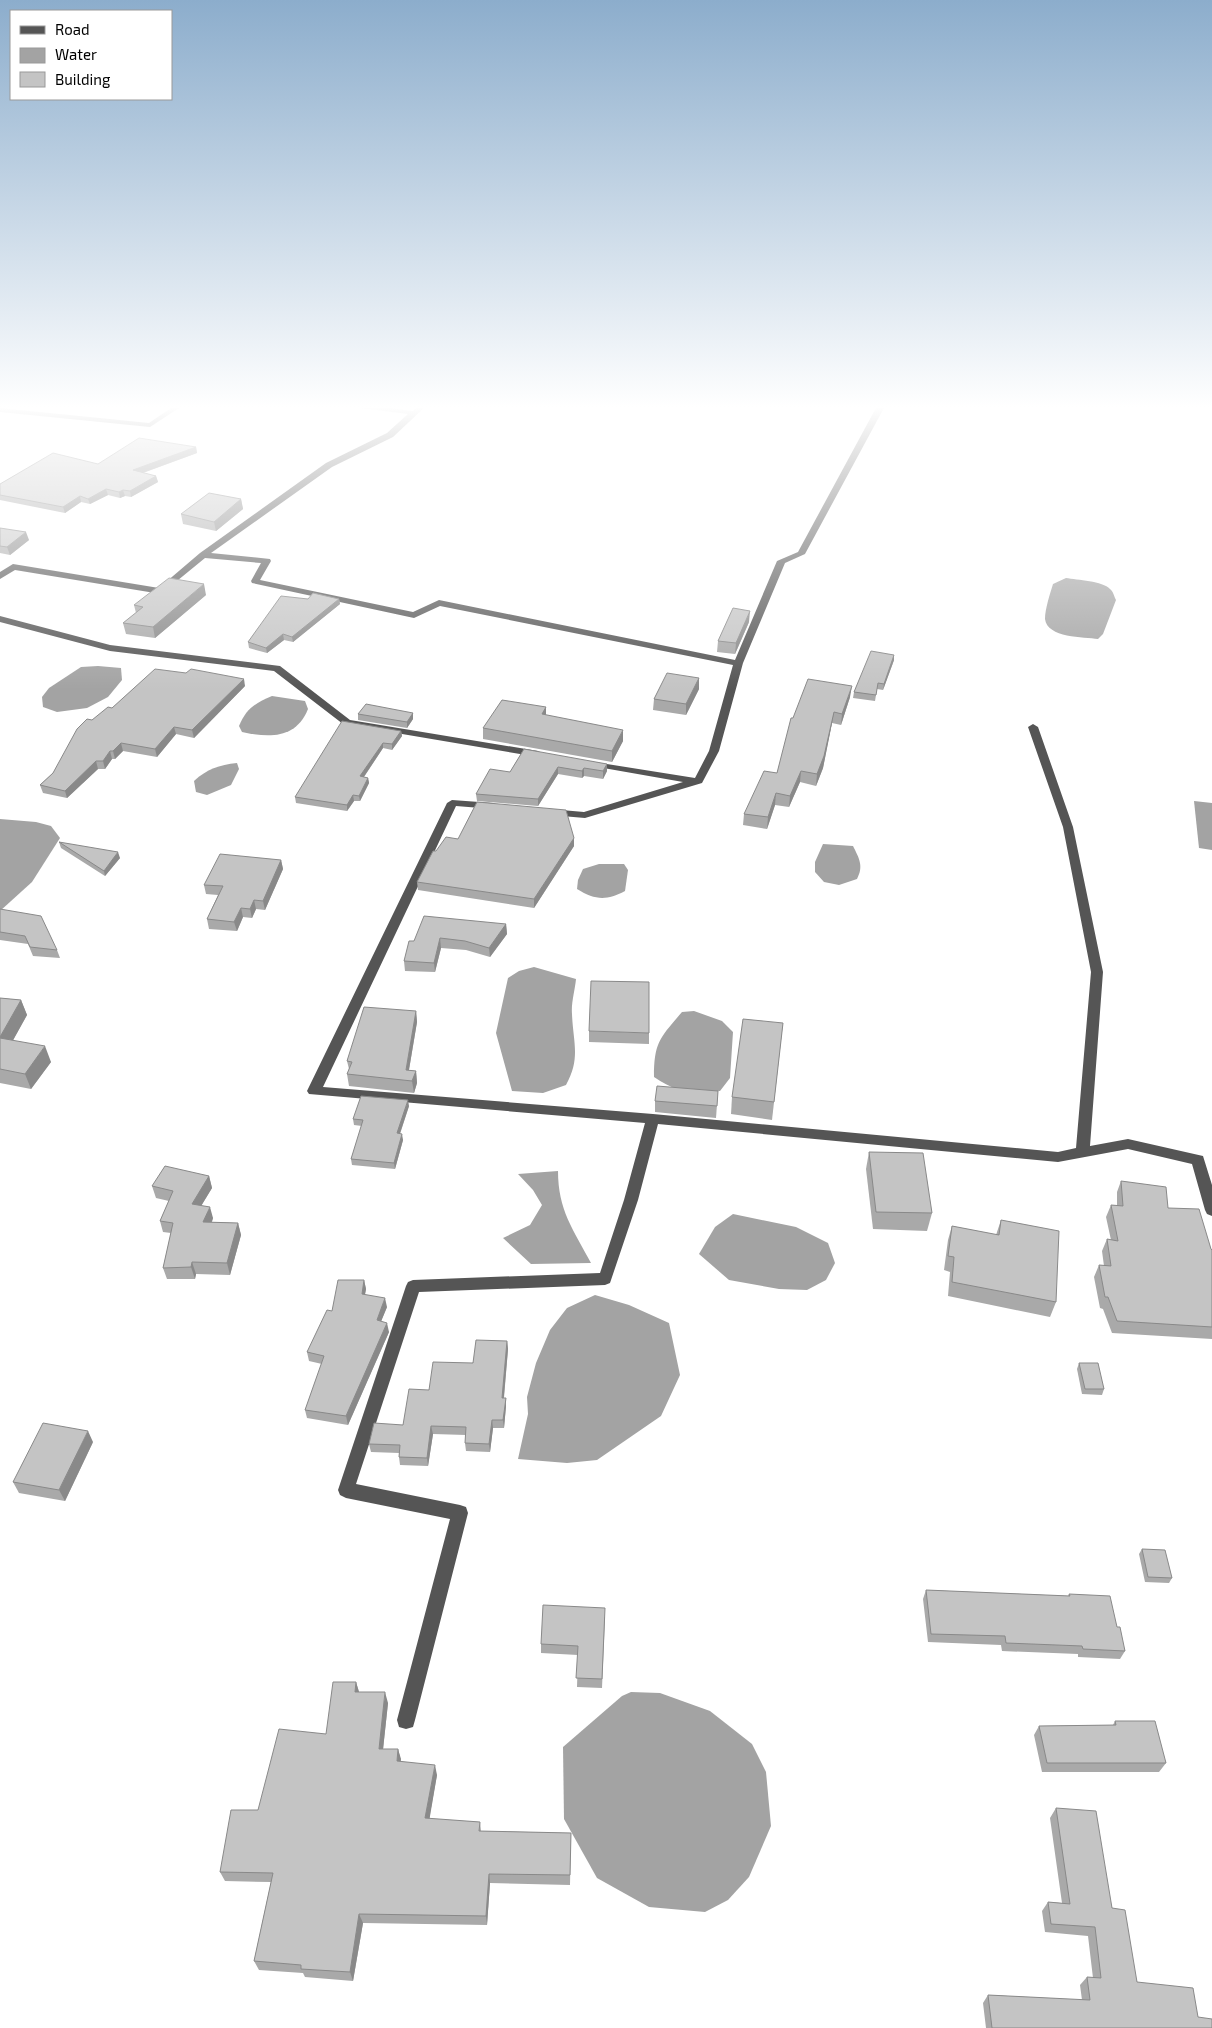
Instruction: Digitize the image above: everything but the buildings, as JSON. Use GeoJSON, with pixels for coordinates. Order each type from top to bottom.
{"type":"FeatureCollection","features":[{"type":"Feature","properties":{"kind":"street"},"geometry":{"type":"LineString","coordinates":[[0,576],[13,567],[161,591],[203,555],[279,501]]}},
{"type":"Feature","properties":{"kind":"street"},"geometry":{"type":"LineString","coordinates":[[537,810],[585,815],[698,782],[714,751],[738,663],[780,561],[801,554],[830,501]]}},
{"type":"Feature","properties":{"kind":"street"},"geometry":{"type":"LineString","coordinates":[[203,555],[268,561],[255,581],[414,615],[439,603],[738,663]]}},
{"type":"Feature","properties":{"kind":"street"},"geometry":{"type":"LineString","coordinates":[[0,619],[110,648],[277,668],[346,722],[551,756]]}},
{"type":"Feature","properties":{"kind":"street"},"geometry":{"type":"LineString","coordinates":[[1033,727],[1068,827],[1097,972],[1083,1152]]}},
{"type":"Feature","properties":{"kind":"street"},"geometry":{"type":"LineString","coordinates":[[581,762],[698,782]]}},
{"type":"Feature","properties":{"kind":"street"},"geometry":{"type":"LineString","coordinates":[[509,808],[452,803],[314,1090],[653,1119],[1058,1157],[1128,1144],[1198,1160],[1212,1210]]}},
{"type":"Feature","properties":{"kind":"street"},"geometry":{"type":"LineString","coordinates":[[406,1720],[460,1512],[346,1490],[413,1286],[605,1278],[631,1200],[653,1119]]}},
{"type":"Feature","properties":{"kind":"water"},"geometry":{"type":"Polygon","coordinates":[[[1066,578],[1102,584],[1113,592],[1116,600],[1103,634],[1098,639],[1059,633],[1047,625],[1045,615],[1053,584],[1066,578]]]}},
{"type":"Feature","properties":{"kind":"water"},"geometry":{"type":"Polygon","coordinates":[[[81,667],[121,668],[122,680],[108,697],[87,708],[57,712],[43,707],[42,697],[49,688],[81,667]]]}},
{"type":"Feature","properties":{"kind":"water"},"geometry":{"type":"Polygon","coordinates":[[[272,696],[305,701],[308,709],[303,719],[289,731],[281,734],[262,735],[242,732],[239,726],[248,711],[256,704],[272,696]]]}},
{"type":"Feature","properties":{"kind":"water"},"geometry":{"type":"Polygon","coordinates":[[[237,763],[239,769],[231,785],[207,795],[196,792],[194,781],[204,773],[219,766],[237,763]]]}},
{"type":"Feature","properties":{"kind":"water"},"geometry":{"type":"Polygon","coordinates":[[[1194,801],[1212,803],[1212,850],[1199,848],[1194,801]]]}},
{"type":"Feature","properties":{"kind":"water"},"geometry":{"type":"Polygon","coordinates":[[[0,819],[36,822],[51,826],[60,838],[32,882],[0,911],[0,819]]]}},
{"type":"Feature","properties":{"kind":"water"},"geometry":{"type":"Polygon","coordinates":[[[823,844],[853,846],[859,858],[860,866],[857,879],[839,885],[824,882],[815,872],[815,862],[823,844]]]}},
{"type":"Feature","properties":{"kind":"water"},"geometry":{"type":"Polygon","coordinates":[[[599,864],[624,864],[628,870],[625,891],[601,898],[577,889],[578,880],[583,869],[599,864]]]}},
{"type":"Feature","properties":{"kind":"water"},"geometry":{"type":"Polygon","coordinates":[[[534,967],[576,979],[572,1010],[575,1058],[571,1075],[566,1085],[543,1093],[512,1091],[496,1033],[508,978],[519,971],[534,967]]]}},
{"type":"Feature","properties":{"kind":"water"},"geometry":{"type":"Polygon","coordinates":[[[694,1011],[722,1021],[733,1032],[730,1078],[720,1091],[685,1091],[670,1086],[654,1077],[655,1056],[663,1035],[682,1012],[694,1011]]]}},
{"type":"Feature","properties":{"kind":"water"},"geometry":{"type":"Polygon","coordinates":[[[558,1171],[564,1208],[591,1263],[531,1264],[503,1238],[530,1225],[542,1205],[533,1190],[518,1174],[558,1171]]]}},
{"type":"Feature","properties":{"kind":"water"},"geometry":{"type":"Polygon","coordinates":[[[733,1214],[796,1227],[828,1243],[835,1263],[826,1280],[807,1290],[779,1289],[729,1280],[699,1254],[715,1227],[733,1214]]]}},
{"type":"Feature","properties":{"kind":"water"},"geometry":{"type":"Polygon","coordinates":[[[595,1295],[629,1305],[669,1323],[680,1375],[661,1416],[597,1460],[567,1463],[518,1459],[528,1414],[527,1397],[536,1363],[550,1330],[567,1308],[595,1295]]]}},
{"type":"Feature","properties":{"kind":"water"},"geometry":{"type":"Polygon","coordinates":[[[631,1692],[660,1693],[710,1711],[752,1744],[766,1772],[771,1826],[749,1877],[728,1900],[705,1912],[649,1907],[597,1878],[564,1819],[563,1747],[622,1696],[631,1692]]]}}]}
